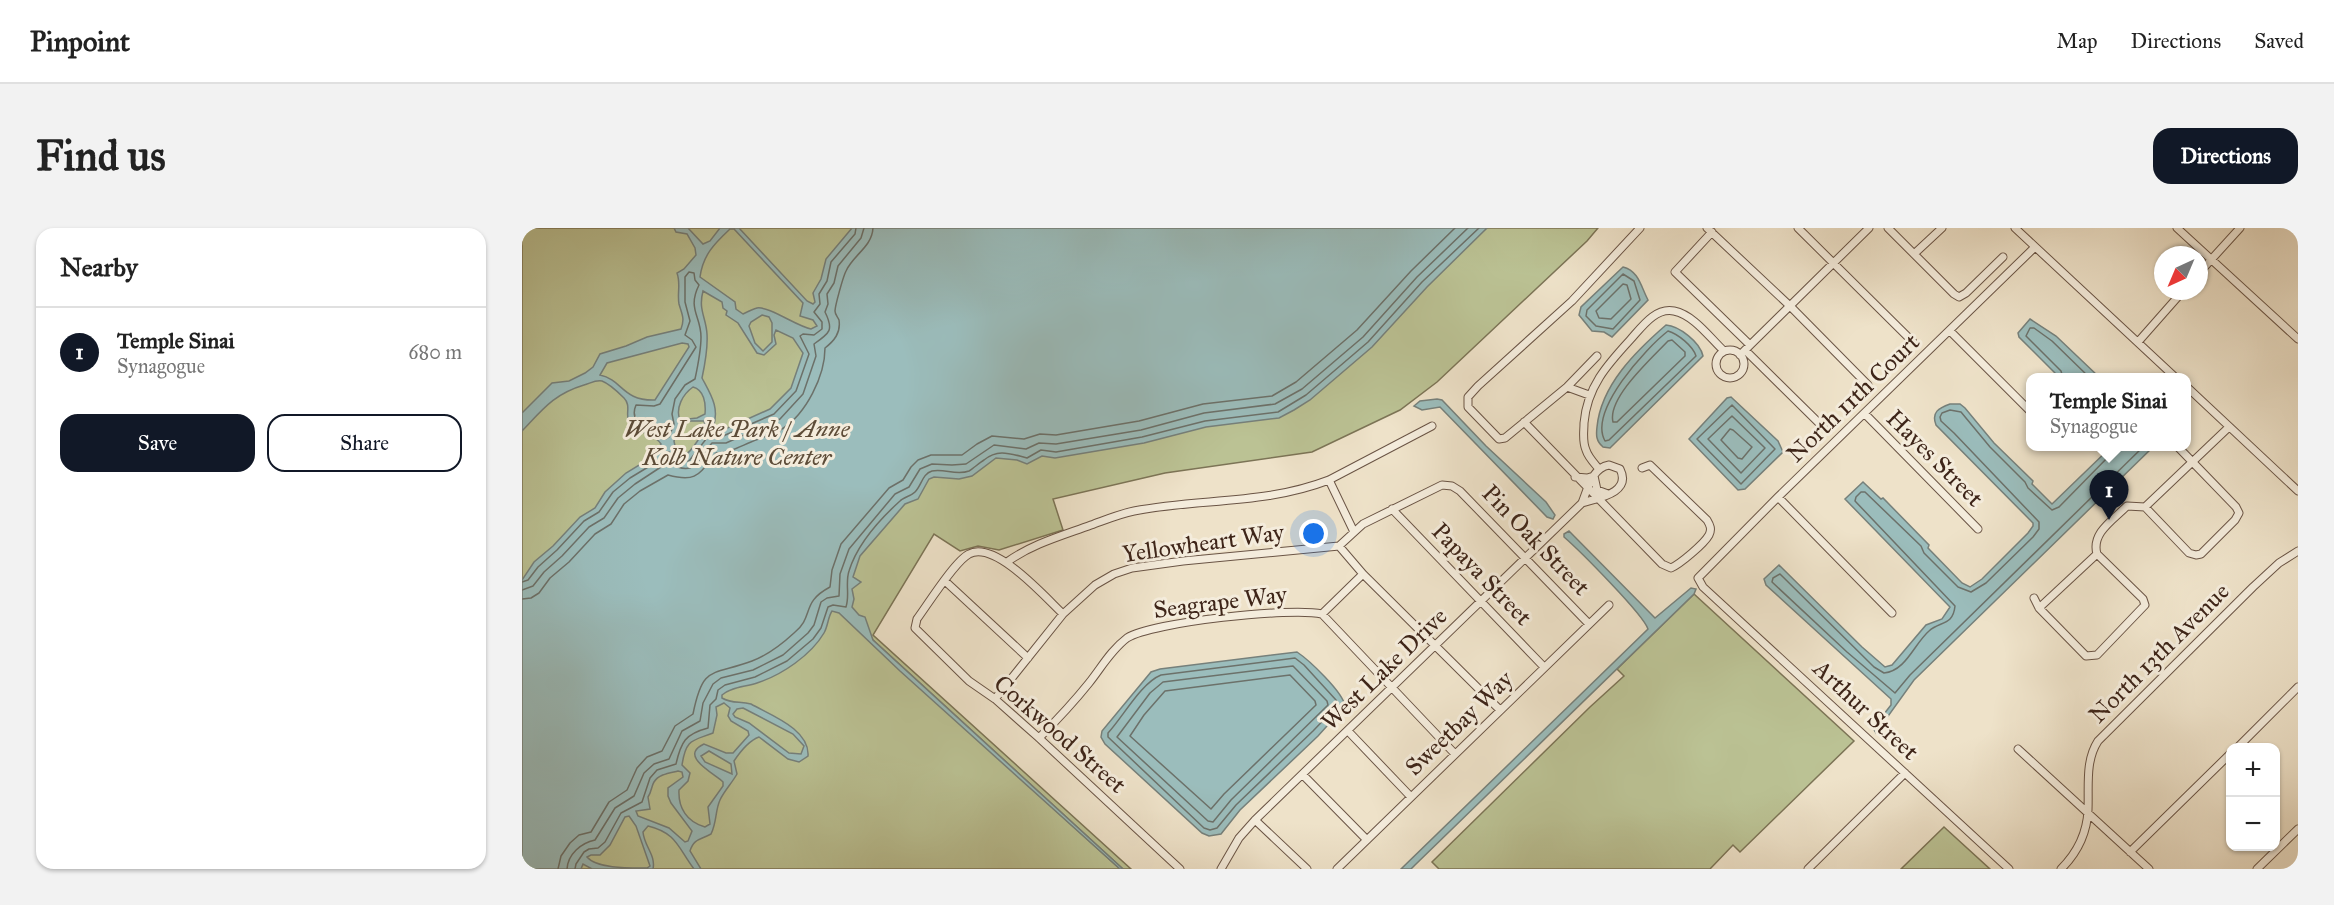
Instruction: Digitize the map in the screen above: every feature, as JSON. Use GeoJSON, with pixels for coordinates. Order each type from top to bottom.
{"type":"FeatureCollection","features":[{"type":"Feature","properties":{"kind":"street"},"geometry":{"type":"LineString","coordinates":[[1597,356],[1567,387],[1505,438],[1499,439],[1468,407],[1468,397],[1478,386],[1572,301],[1640,228]]}},
{"type":"Feature","properties":{"kind":"street"},"geometry":{"type":"LineString","coordinates":[[1798,228],[1913,342]]}},
{"type":"Feature","properties":{"kind":"street"},"geometry":{"type":"LineString","coordinates":[[1745,350],[1724,351],[1717,357],[1716,366],[1720,374],[1730,378],[1743,370],[1745,350],[1869,228]]}},
{"type":"Feature","properties":{"kind":"street"},"geometry":{"type":"LineString","coordinates":[[1888,228],[1959,297],[2003,257]]}},
{"type":"Feature","properties":{"kind":"street"},"geometry":{"type":"LineString","coordinates":[[1914,254],[1942,228]]}},
{"type":"Feature","properties":{"kind":"street"},"geometry":{"type":"LineString","coordinates":[[2015,228],[2171,373]]}},
{"type":"Feature","properties":{"kind":"street"},"geometry":{"type":"LineString","coordinates":[[2176,228],[2298,339]]}},
{"type":"Feature","properties":{"kind":"street"},"geometry":{"type":"LineString","coordinates":[[2208,262],[2240,228]]}},
{"type":"Feature","properties":{"kind":"street"},"geometry":{"type":"LineString","coordinates":[[1824,428],[1745,350],[1675,273],[1710,230],[1868,385]]}},
{"type":"Feature","properties":{"kind":"street","name":"North 11th Court"},"geometry":{"type":"LineString","coordinates":[[1698,578],[2035,247]]}},
{"type":"Feature","properties":{"kind":"street"},"geometry":{"type":"LineString","coordinates":[[2138,342],[2175,300]]}},
{"type":"Feature","properties":{"kind":"street"},"geometry":{"type":"LineString","coordinates":[[1611,513],[1610,493],[1622,484],[1623,474],[1620,469],[1609,465],[1599,469],[1584,447],[1585,415],[1589,395],[1598,378],[1647,320],[1660,312],[1674,311],[1687,317],[1724,351]]}},
{"type":"Feature","properties":{"kind":"street"},"geometry":{"type":"LineString","coordinates":[[1950,331],[2026,407]]}},
{"type":"Feature","properties":{"kind":"street"},"geometry":{"type":"LineString","coordinates":[[1567,387],[1589,395]]}},
{"type":"Feature","properties":{"kind":"street"},"geometry":{"type":"LineString","coordinates":[[2191,391],[2298,491]]}},
{"type":"Feature","properties":{"kind":"street","name":"Hayes Street"},"geometry":{"type":"LineString","coordinates":[[1864,414],[1978,529]]}},
{"type":"Feature","properties":{"kind":"street"},"geometry":{"type":"LineString","coordinates":[[1524,422],[1662,564],[1671,568],[1678,565],[1709,536],[1711,528],[1707,520],[1650,465],[1642,468]]}},
{"type":"Feature","properties":{"kind":"street"},"geometry":{"type":"LineString","coordinates":[[1007,562],[1048,540],[1134,511],[1283,495],[1329,480],[1432,426]]}},
{"type":"Feature","properties":{"kind":"street"},"geometry":{"type":"LineString","coordinates":[[2145,507],[2229,426]]}},
{"type":"Feature","properties":{"kind":"street"},"geometry":{"type":"LineString","coordinates":[[2034,598],[2038,608],[2086,656],[2097,656],[2145,605],[2143,599],[2097,554],[2095,546],[2097,535],[2127,506],[2145,507],[2189,553],[2196,555],[2201,554],[2235,520],[2239,513],[2236,507],[2181,451]]}},
{"type":"Feature","properties":{"kind":"street","name":"West Lake Drive"},"geometry":{"type":"LineString","coordinates":[[1221,869],[1239,838],[1256,820],[1582,503],[1599,469]]}},
{"type":"Feature","properties":{"kind":"street"},"geometry":{"type":"LineString","coordinates":[[1575,477],[1594,476],[1597,490],[1610,493]]}},
{"type":"Feature","properties":{"kind":"street"},"geometry":{"type":"LineString","coordinates":[[1329,480],[1354,532]]}},
{"type":"Feature","properties":{"kind":"street","name":"Pin Oak Street"},"geometry":{"type":"LineString","coordinates":[[1392,509],[1442,485],[1452,486],[1460,491],[1526,557],[1589,624]]}},
{"type":"Feature","properties":{"kind":"street","name":"West Lake Drive"},"geometry":{"type":"LineString","coordinates":[[1582,503],[1610,493]]}},
{"type":"Feature","properties":{"kind":"street"},"geometry":{"type":"LineString","coordinates":[[1778,497],[1892,613]]}},
{"type":"Feature","properties":{"kind":"street"},"geometry":{"type":"LineString","coordinates":[[1392,509],[1363,524],[1339,546],[1363,574],[1500,710]]}},
{"type":"Feature","properties":{"kind":"street","name":"Papaya Street"},"geometry":{"type":"LineString","coordinates":[[1392,509],[1544,667]]}},
{"type":"Feature","properties":{"kind":"street","name":"Yellowheart Way"},"geometry":{"type":"LineString","coordinates":[[995,699],[1063,614],[1095,585],[1114,574],[1132,568],[1339,546]]}},
{"type":"Feature","properties":{"kind":"street","name":"North 13th Avenue"},"geometry":{"type":"LineString","coordinates":[[2061,869],[2076,851],[2088,813],[2091,751],[2098,741],[2253,587],[2279,563],[2298,551]]}},
{"type":"Feature","properties":{"kind":"street"},"geometry":{"type":"LineString","coordinates":[[1028,658],[945,581],[958,564],[970,553],[994,554],[1007,562],[1063,614]]}},
{"type":"Feature","properties":{"kind":"street"},"geometry":{"type":"LineString","coordinates":[[2038,608],[2097,554]]}},
{"type":"Feature","properties":{"kind":"street","name":"Seagrape Way"},"geometry":{"type":"LineString","coordinates":[[1039,738],[1070,706],[1111,653],[1128,638],[1150,628],[1195,621],[1294,611],[1322,614],[1363,574]]}},
{"type":"Feature","properties":{"kind":"street","name":"Arthur Street"},"geometry":{"type":"LineString","coordinates":[[1698,578],[1703,587],[2009,869]]}},
{"type":"Feature","properties":{"kind":"street","name":"Corkwood Street"},"geometry":{"type":"LineString","coordinates":[[945,581],[917,619],[915,628],[969,681],[995,699],[1039,738],[1180,869]]}},
{"type":"Feature","properties":{"kind":"street","name":"Sweetbay Way"},"geometry":{"type":"LineString","coordinates":[[1337,869],[1609,605]]}},
{"type":"Feature","properties":{"kind":"street"},"geometry":{"type":"LineString","coordinates":[[1322,614],[1455,754]]}},
{"type":"Feature","properties":{"kind":"street"},"geometry":{"type":"LineString","coordinates":[[2241,743],[2298,687]]}},
{"type":"Feature","properties":{"kind":"street"},"geometry":{"type":"LineString","coordinates":[[1348,732],[1411,797]]}},
{"type":"Feature","properties":{"kind":"street"},"geometry":{"type":"LineString","coordinates":[[2018,749],[2149,869]]}},
{"type":"Feature","properties":{"kind":"street"},"geometry":{"type":"LineString","coordinates":[[2130,852],[2226,758]]}},
{"type":"Feature","properties":{"kind":"street"},"geometry":{"type":"LineString","coordinates":[[1808,869],[1905,773]]}},
{"type":"Feature","properties":{"kind":"street"},"geometry":{"type":"LineString","coordinates":[[1303,775],[1367,840]]}},
{"type":"Feature","properties":{"kind":"street"},"geometry":{"type":"LineString","coordinates":[[1256,820],[1307,869]]}},
{"type":"Feature","properties":{"kind":"street"},"geometry":{"type":"LineString","coordinates":[[2257,869],[2298,829]]}},
{"type":"Feature","properties":{"kind":"green space","name":"West Lake Park / Anne Kolb Nature Center"},"geometry":{"type":"Polygon","coordinates":[[[522,228],[1598,228],[1437,382],[1400,410],[1312,452],[1165,473],[1053,499],[1063,530],[999,550],[978,546],[960,551],[934,534],[873,635],[1131,869],[1123,869],[873,640],[869,641],[1120,869],[522,869],[522,228]]]}},
{"type":"Feature","properties":{"kind":"green space"},"geometry":{"type":"Polygon","coordinates":[[[1694,594],[1854,741],[1740,852],[1733,845],[1710,869],[1439,869],[1432,862],[1624,676],[1617,669],[1694,594]]]}},
{"type":"Feature","properties":{"kind":"green space"},"geometry":{"type":"Polygon","coordinates":[[[1944,827],[1990,869],[1901,869],[1944,827]]]}},
{"type":"Feature","properties":{"kind":"water"},"geometry":{"type":"Polygon","coordinates":[[[674,228],[688,228],[703,244],[710,241],[720,228],[739,228],[807,301],[813,304],[815,302],[813,293],[821,279],[826,259],[852,228],[1487,228],[1427,287],[1372,347],[1310,400],[1279,418],[1206,427],[1144,443],[1055,458],[1042,456],[1027,464],[1017,460],[996,458],[972,476],[959,479],[934,477],[929,479],[918,499],[905,504],[860,556],[853,577],[861,582],[852,589],[854,599],[852,607],[859,615],[865,617],[873,640],[1123,869],[1120,869],[900,671],[839,613],[832,611],[818,641],[795,663],[767,679],[722,695],[722,698],[729,701],[751,704],[787,724],[803,738],[808,756],[799,762],[788,759],[759,737],[745,747],[734,761],[737,774],[720,800],[711,834],[696,841],[690,851],[701,869],[694,869],[671,837],[648,826],[643,832],[653,859],[653,869],[592,869],[583,864],[581,869],[522,869],[522,580],[534,562],[553,546],[580,517],[595,508],[605,492],[626,473],[654,456],[661,444],[630,424],[626,401],[614,388],[602,381],[595,381],[557,398],[522,431],[522,413],[552,383],[569,381],[593,367],[600,354],[647,337],[681,329],[683,319],[679,304],[677,273],[684,269],[696,255],[695,248],[687,234],[676,232],[674,228]],[[730,229],[714,245],[704,262],[700,277],[735,302],[736,309],[743,314],[755,308],[762,308],[811,329],[817,326],[813,320],[800,316],[803,303],[734,229],[730,229]],[[703,291],[701,303],[707,340],[702,378],[715,408],[713,428],[721,431],[770,409],[791,388],[803,353],[793,338],[776,330],[774,335],[776,344],[764,355],[757,353],[738,323],[726,315],[727,311],[723,308],[722,302],[703,291]],[[762,315],[751,322],[749,326],[755,343],[763,351],[772,342],[772,323],[769,317],[762,315]],[[682,343],[607,363],[600,375],[614,381],[629,394],[655,400],[689,347],[688,344],[682,343]],[[693,387],[686,393],[679,406],[680,420],[697,418],[705,414],[705,401],[700,391],[693,387]],[[689,421],[679,426],[674,441],[676,451],[683,456],[694,446],[701,435],[704,421],[689,421]],[[724,703],[716,707],[717,715],[713,733],[688,745],[682,765],[690,773],[688,781],[679,790],[680,803],[685,813],[693,822],[705,827],[710,824],[708,807],[723,786],[723,782],[696,759],[697,749],[704,744],[726,753],[733,753],[749,735],[748,731],[731,721],[728,716],[730,708],[724,703]],[[743,708],[737,709],[733,714],[749,723],[789,753],[801,754],[804,746],[793,734],[743,708]],[[709,751],[701,756],[705,762],[732,774],[731,764],[709,751]],[[682,772],[668,773],[656,779],[653,784],[648,797],[650,809],[636,811],[638,816],[669,828],[685,842],[688,841],[692,831],[668,796],[668,788],[683,777],[682,772]],[[629,816],[625,817],[610,845],[600,855],[587,857],[598,864],[615,867],[647,868],[650,866],[636,826],[629,816]]]}},
{"type":"Feature","properties":{"kind":"water"},"geometry":{"type":"Polygon","coordinates":[[[1623,267],[1633,272],[1648,300],[1612,337],[1604,332],[1592,331],[1579,315],[1581,307],[1623,267]]]}},
{"type":"Feature","properties":{"kind":"water"},"geometry":{"type":"Polygon","coordinates":[[[2030,319],[2056,336],[2095,373],[2055,373],[2019,337],[2018,333],[2030,319]]]}},
{"type":"Feature","properties":{"kind":"water"},"geometry":{"type":"Polygon","coordinates":[[[1666,325],[1677,328],[1688,336],[1698,345],[1703,356],[1610,448],[1603,447],[1598,440],[1597,433],[1605,397],[1632,358],[1666,325]]]}},
{"type":"Feature","properties":{"kind":"water"},"geometry":{"type":"Polygon","coordinates":[[[1731,397],[1778,441],[1783,452],[1745,489],[1738,490],[1689,439],[1727,398],[1731,397]]]}},
{"type":"Feature","properties":{"kind":"water"},"geometry":{"type":"Polygon","coordinates":[[[1442,400],[1486,446],[1546,502],[1555,515],[1553,519],[1547,517],[1440,407],[1422,410],[1414,406],[1420,401],[1442,400]]]}},
{"type":"Feature","properties":{"kind":"water"},"geometry":{"type":"Polygon","coordinates":[[[1960,404],[1965,408],[1994,443],[2033,481],[2032,484],[2052,504],[2107,451],[2149,451],[1914,680],[1876,733],[1873,728],[1891,705],[1891,699],[1766,585],[1764,579],[1779,565],[1885,667],[1892,665],[1926,625],[1942,619],[1950,607],[1845,499],[1863,482],[1881,499],[1883,498],[1962,583],[1970,587],[1982,579],[2028,533],[2033,523],[1936,425],[1935,414],[1942,407],[1960,404]]]}},
{"type":"Feature","properties":{"kind":"water"},"geometry":{"type":"Polygon","coordinates":[[[1569,531],[1655,618],[1691,588],[1696,589],[1694,594],[1411,869],[1401,869],[1648,629],[1623,597],[1564,537],[1564,534],[1569,531]]]}},
{"type":"Feature","properties":{"kind":"water"},"geometry":{"type":"Polygon","coordinates":[[[1297,652],[1332,685],[1345,706],[1318,736],[1240,810],[1221,834],[1209,836],[1202,833],[1105,744],[1101,737],[1102,731],[1151,672],[1297,652]]]}},
{"type":"Feature","properties":{"kind":"place","name":"Temple Sinai"},"geometry":{"type":"Point","coordinates":[2109,520]}}]}
